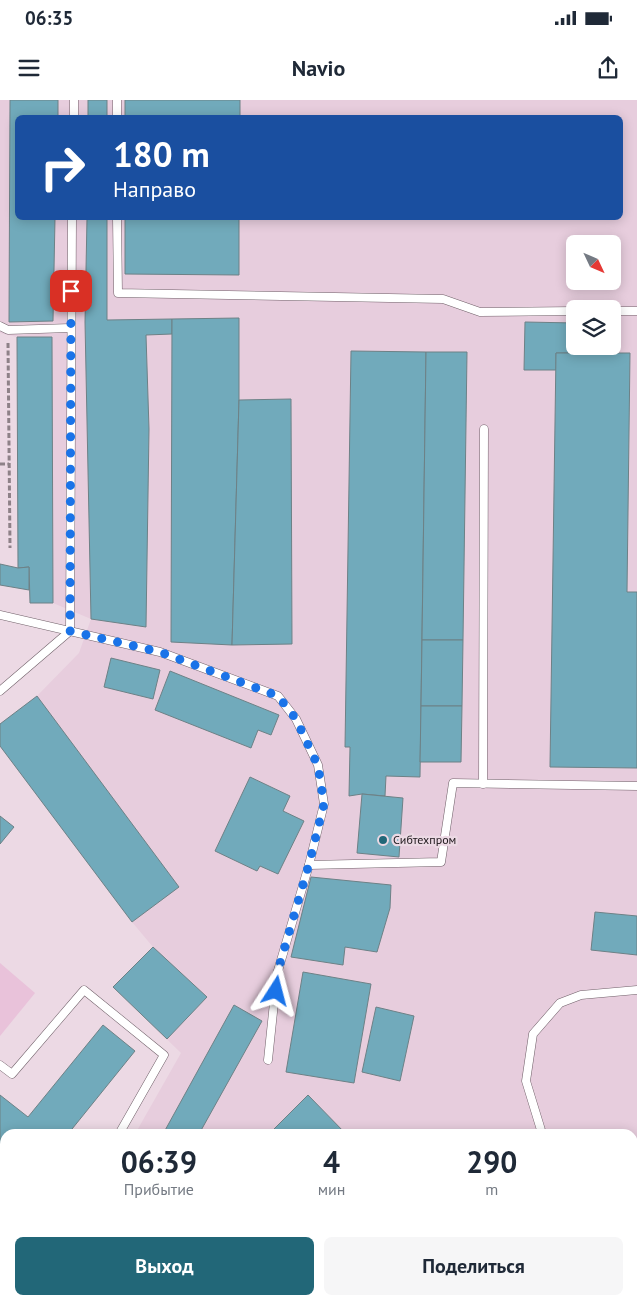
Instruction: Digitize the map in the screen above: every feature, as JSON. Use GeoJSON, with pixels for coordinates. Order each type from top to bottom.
{"type":"FeatureCollection","features":[{"type":"Feature","properties":{"kind":"lane"},"geometry":{"type":"LineString","coordinates":[[74,100],[74,115]]}},
{"type":"Feature","properties":{"kind":"lane"},"geometry":{"type":"LineString","coordinates":[[117,100],[117,115]]}},
{"type":"Feature","properties":{"kind":"lane"},"geometry":{"type":"LineString","coordinates":[[0,691],[70,631],[72,220]]}},
{"type":"Feature","properties":{"kind":"lane"},"geometry":{"type":"LineString","coordinates":[[118,220],[118,293],[443,299],[480,312],[566,311]]}},
{"type":"Feature","properties":{"kind":"lane"},"geometry":{"type":"LineString","coordinates":[[621,311],[637,311]]}},
{"type":"Feature","properties":{"kind":"lane"},"geometry":{"type":"LineString","coordinates":[[0,326],[8,330],[70,328]]}},
{"type":"Feature","properties":{"kind":"lane"},"geometry":{"type":"LineString","coordinates":[[483,784],[484,428]]}},
{"type":"Feature","properties":{"kind":"lane"},"geometry":{"type":"LineString","coordinates":[[0,615],[160,652],[278,696],[296,719],[318,766],[324,804],[309,864],[277,974],[268,1060]]}},
{"type":"Feature","properties":{"kind":"lane"},"geometry":{"type":"LineString","coordinates":[[309,864],[441,862],[453,783],[637,786]]}},
{"type":"Feature","properties":{"kind":"lane"},"geometry":{"type":"LineString","coordinates":[[0,1064],[12,1074],[84,990],[164,1055],[122,1129]]}},
{"type":"Feature","properties":{"kind":"lane"},"geometry":{"type":"LineString","coordinates":[[541,1129],[526,1081],[533,1034],[560,1003],[581,995],[637,990]]}},
{"type":"Feature","properties":{"kind":"path"},"geometry":{"type":"LineString","coordinates":[[8,330],[10,548]]}},
{"type":"Feature","properties":{"kind":"path"},"geometry":{"type":"LineString","coordinates":[[0,464],[10,464]]}},
{"type":"Feature","properties":{"kind":"shaded area"},"geometry":{"type":"Polygon","coordinates":[[[0,100],[637,100],[637,1129],[138,1129],[181,1053],[113,987],[153,947],[132,922],[0,746],[0,724],[37,696],[79,653],[91,619],[53,603],[30,603],[29,590],[0,585],[0,564],[18,568],[17,337],[0,333],[0,100]]]}},
{"type":"Feature","properties":{"kind":"shaded area"},"geometry":{"type":"Polygon","coordinates":[[[0,963],[35,993],[0,1036],[0,963]]]}},
{"type":"Feature","properties":{"kind":"building"},"geometry":{"type":"Polygon","coordinates":[[[10,100],[58,100],[58,115],[15,115],[15,220],[55,220],[53,321],[9,322],[10,100]]]}},
{"type":"Feature","properties":{"kind":"building"},"geometry":{"type":"Polygon","coordinates":[[[88,100],[107,100],[107,115],[88,115],[88,100]]]}},
{"type":"Feature","properties":{"kind":"building"},"geometry":{"type":"Polygon","coordinates":[[[125,100],[240,100],[240,115],[125,115],[125,100]]]}},
{"type":"Feature","properties":{"kind":"building"},"geometry":{"type":"Polygon","coordinates":[[[87,220],[107,220],[107,320],[172,319],[172,334],[146,335],[149,429],[146,627],[91,619],[85,322],[87,220]]]}},
{"type":"Feature","properties":{"kind":"building"},"geometry":{"type":"Polygon","coordinates":[[[125,220],[239,220],[239,275],[125,274],[125,220]]]}},
{"type":"Feature","properties":{"kind":"building"},"geometry":{"type":"Polygon","coordinates":[[[239,318],[239,400],[232,645],[171,642],[172,319],[239,318]]]}},
{"type":"Feature","properties":{"kind":"building"},"geometry":{"type":"Polygon","coordinates":[[[525,322],[566,323],[566,353],[556,353],[556,370],[524,370],[525,322]]]}},
{"type":"Feature","properties":{"kind":"building"},"geometry":{"type":"Polygon","coordinates":[[[17,337],[52,337],[53,603],[30,603],[29,567],[18,568],[17,337]]]}},
{"type":"Feature","properties":{"kind":"building"},"geometry":{"type":"Polygon","coordinates":[[[351,351],[426,352],[420,777],[386,776],[385,796],[362,794],[349,796],[350,747],[345,747],[351,351]]]}},
{"type":"Feature","properties":{"kind":"building"},"geometry":{"type":"Polygon","coordinates":[[[426,352],[467,352],[463,640],[422,640],[426,352]]]}},
{"type":"Feature","properties":{"kind":"building"},"geometry":{"type":"Polygon","coordinates":[[[556,353],[566,353],[566,355],[621,355],[621,353],[630,353],[627,592],[637,592],[637,768],[550,767],[556,353]]]}},
{"type":"Feature","properties":{"kind":"building"},"geometry":{"type":"Polygon","coordinates":[[[291,399],[292,644],[232,645],[239,400],[291,399]]]}},
{"type":"Feature","properties":{"kind":"building"},"geometry":{"type":"Polygon","coordinates":[[[0,564],[18,568],[29,567],[29,590],[0,585],[0,564]]]}},
{"type":"Feature","properties":{"kind":"building"},"geometry":{"type":"Polygon","coordinates":[[[422,640],[463,640],[462,706],[421,706],[422,640]]]}},
{"type":"Feature","properties":{"kind":"building"},"geometry":{"type":"Polygon","coordinates":[[[111,658],[160,670],[153,699],[104,687],[111,658]]]}},
{"type":"Feature","properties":{"kind":"building"},"geometry":{"type":"Polygon","coordinates":[[[170,671],[279,715],[271,735],[258,730],[251,748],[155,710],[170,671]]]}},
{"type":"Feature","properties":{"kind":"building"},"geometry":{"type":"Polygon","coordinates":[[[37,696],[179,887],[132,922],[0,746],[0,724],[37,696]]]}},
{"type":"Feature","properties":{"kind":"building"},"geometry":{"type":"Polygon","coordinates":[[[421,706],[462,706],[461,762],[420,762],[421,706]]]}},
{"type":"Feature","properties":{"kind":"building"},"geometry":{"type":"Polygon","coordinates":[[[250,777],[290,796],[283,811],[304,821],[278,874],[260,866],[257,871],[215,851],[250,777]]]}},
{"type":"Feature","properties":{"kind":"building"},"geometry":{"type":"Polygon","coordinates":[[[362,794],[403,798],[399,857],[357,853],[362,794]]]}},
{"type":"Feature","properties":{"kind":"building"},"geometry":{"type":"Polygon","coordinates":[[[0,816],[14,827],[0,844],[0,816]]]}},
{"type":"Feature","properties":{"kind":"building"},"geometry":{"type":"Polygon","coordinates":[[[311,877],[391,885],[390,908],[377,952],[345,947],[343,965],[291,957],[311,877]]]}},
{"type":"Feature","properties":{"kind":"building"},"geometry":{"type":"Polygon","coordinates":[[[595,912],[637,916],[637,955],[591,950],[595,912]]]}},
{"type":"Feature","properties":{"kind":"building"},"geometry":{"type":"Polygon","coordinates":[[[153,947],[207,997],[167,1039],[113,987],[153,947]]]}},
{"type":"Feature","properties":{"kind":"building"},"geometry":{"type":"Polygon","coordinates":[[[303,972],[371,984],[354,1083],[286,1072],[303,972]]]}},
{"type":"Feature","properties":{"kind":"building"},"geometry":{"type":"Polygon","coordinates":[[[234,1005],[262,1021],[202,1129],[166,1129],[234,1005]]]}},
{"type":"Feature","properties":{"kind":"building"},"geometry":{"type":"Polygon","coordinates":[[[376,1007],[414,1016],[400,1081],[362,1072],[376,1007]]]}},
{"type":"Feature","properties":{"kind":"building"},"geometry":{"type":"Polygon","coordinates":[[[103,1025],[135,1051],[72,1129],[0,1129],[0,1095],[28,1117],[103,1025]]]}},
{"type":"Feature","properties":{"kind":"building"},"geometry":{"type":"Polygon","coordinates":[[[308,1095],[341,1129],[274,1129],[308,1095]]]}},
{"type":"Feature","properties":{"kind":"place","name":"Сибтехпром"},"geometry":{"type":"Point","coordinates":[383,840]}},
{"type":"Feature","properties":{"kind":"route"},"geometry":{"type":"LineString","coordinates":[[71,291],[70,631],[160,652],[278,696],[296,719],[318,766],[324,804],[309,864],[277,974],[276,991]]}}]}
